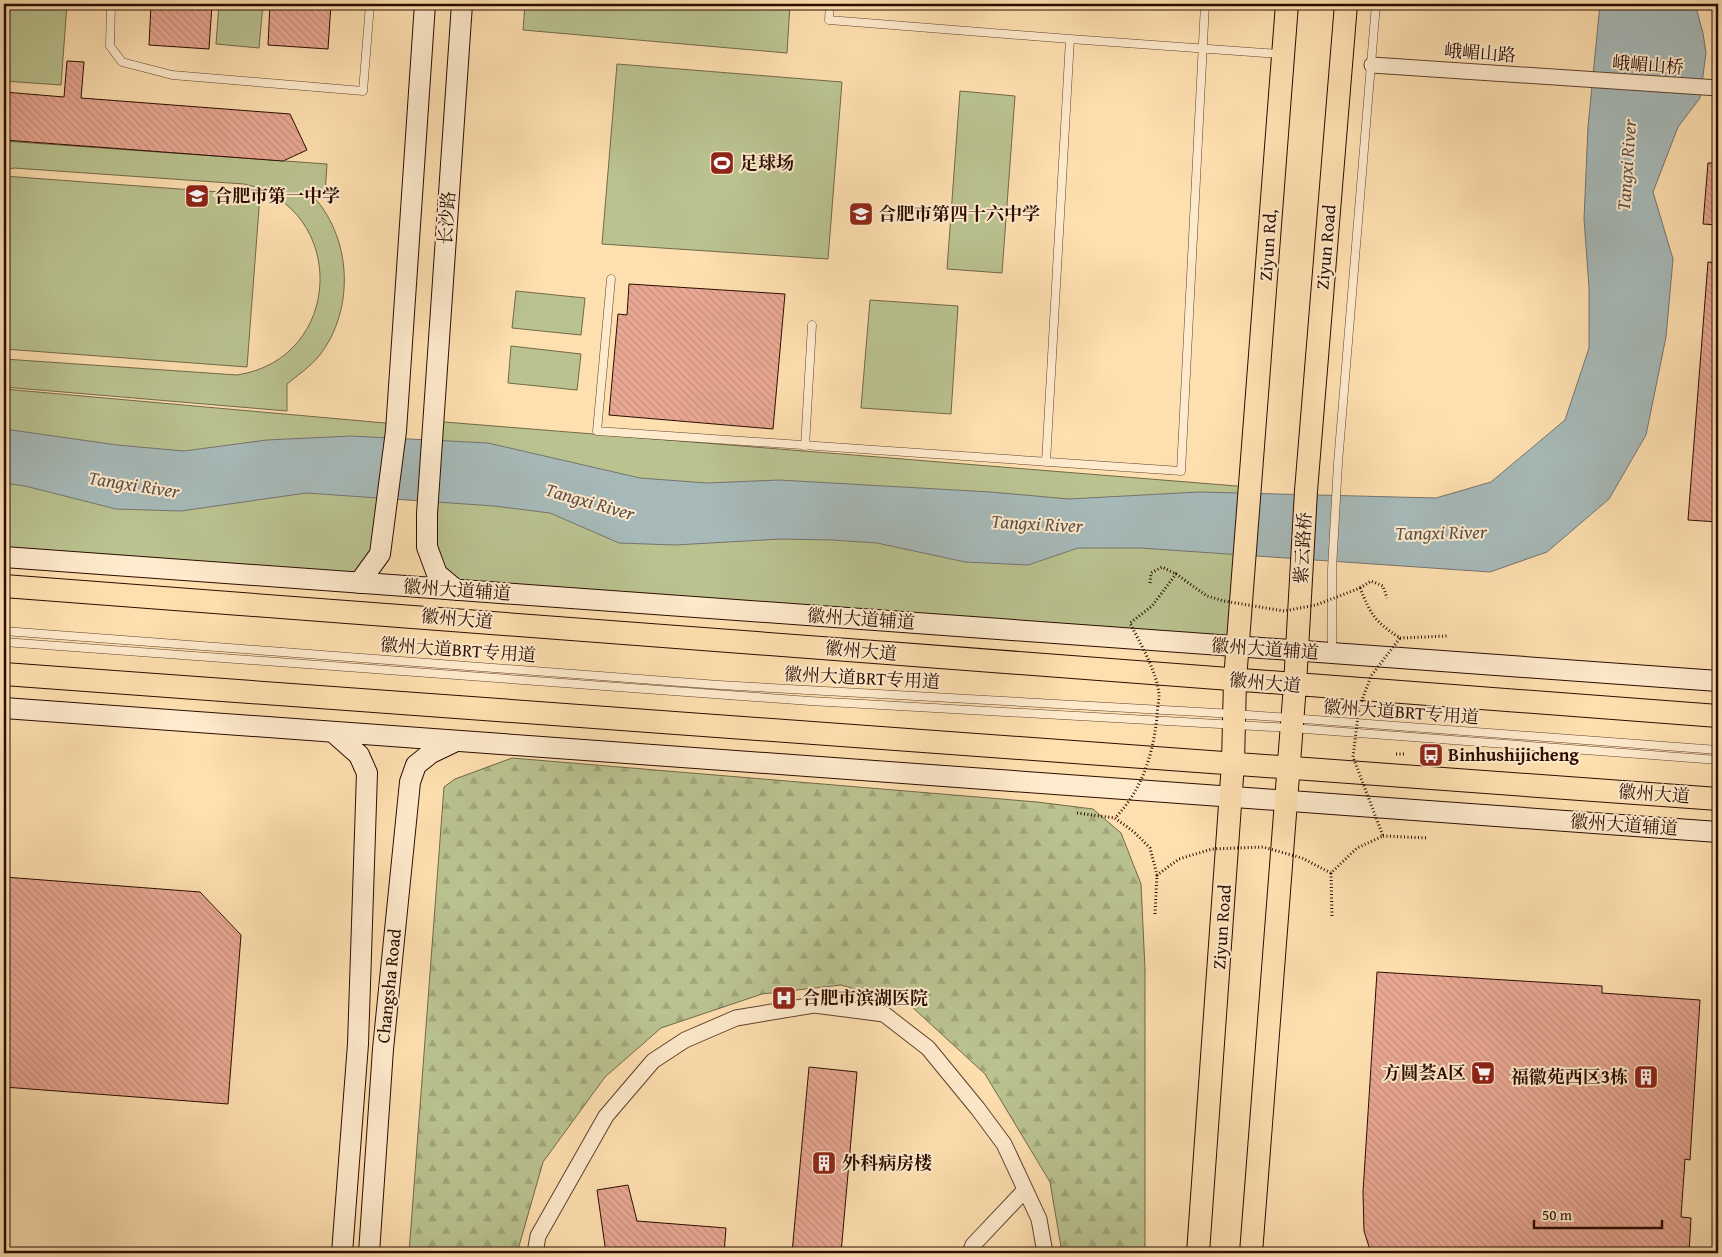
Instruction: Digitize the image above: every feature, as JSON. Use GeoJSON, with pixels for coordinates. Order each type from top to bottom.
{"type":"FeatureCollection","features":[{"type":"Feature","properties":{"kind":"main road","name":"Ziyun Rd,"},"geometry":{"type":"LineString","coordinates":[[1241,601],[1287,4]]}},
{"type":"Feature","properties":{"kind":"main road","name":"Ziyun Road"},"geometry":{"type":"LineString","coordinates":[[1306,490],[1346,4]]}},
{"type":"Feature","properties":{"kind":"main road","name":"紫云路桥"},"geometry":{"type":"LineString","coordinates":[[1297,651],[1306,490]]}},
{"type":"Feature","properties":{"kind":"main road","name":"徽州大道"},"geometry":{"type":"LineString","coordinates":[[4,586],[1718,716]]}},
{"type":"Feature","properties":{"kind":"main road","name":"Ziyun Road"},"geometry":{"type":"LineString","coordinates":[[1198,1253],[1231,797],[1235,680],[1241,601]]}},
{"type":"Feature","properties":{"kind":"main road"},"geometry":{"type":"LineString","coordinates":[[1251,1253],[1297,651]]}},
{"type":"Feature","properties":{"kind":"main road","name":"徽州大道"},"geometry":{"type":"LineString","coordinates":[[4,674],[1718,799]]}},
{"type":"Feature","properties":{"kind":"street","name":"长沙路"},"geometry":{"type":"LineString","coordinates":[[359,583],[380,554],[396,430],[425,4]]}},
{"type":"Feature","properties":{"kind":"street","name":"长沙路"},"geometry":{"type":"LineString","coordinates":[[456,590],[436,574],[427,547],[427,514],[462,4]]}},
{"type":"Feature","properties":{"kind":"street","name":"峨嵋山路"},"geometry":{"type":"LineString","coordinates":[[1372,65],[1585,80]]}},
{"type":"Feature","properties":{"kind":"street","name":"峨嵋山桥"},"geometry":{"type":"LineString","coordinates":[[1585,80],[1713,88]]}},
{"type":"Feature","properties":{"kind":"street","name":"徽州大道辅道"},"geometry":{"type":"LineString","coordinates":[[4,557],[1718,681]]}},
{"type":"Feature","properties":{"kind":"street","name":"徽州大道辅道"},"geometry":{"type":"LineString","coordinates":[[4,708],[1718,832]]}},
{"type":"Feature","properties":{"kind":"street","name":"Changsha Road"},"geometry":{"type":"LineString","coordinates":[[333,732],[360,755],[367,773],[358,1044],[342,1253]]}},
{"type":"Feature","properties":{"kind":"street","name":"Changsha Road"},"geometry":{"type":"LineString","coordinates":[[369,1253],[383,1049],[410,782],[416,765],[431,753],[455,741]]}},
{"type":"Feature","properties":{"kind":"street"},"geometry":{"type":"LineString","coordinates":[[535,1253],[538,1236],[606,1116],[652,1061],[685,1040],[736,1018],[814,1005],[884,1014],[928,1048],[1004,1144],[1039,1219],[1045,1253]]}},
{"type":"Feature","properties":{"kind":"street"},"geometry":{"type":"LineString","coordinates":[[970,1253],[973,1245],[1025,1190]]}},
{"type":"Feature","properties":{"kind":"lane"},"geometry":{"type":"LineString","coordinates":[[111,4],[110,46],[122,62],[172,76],[363,91],[370,4]]}},
{"type":"Feature","properties":{"kind":"lane"},"geometry":{"type":"LineString","coordinates":[[830,4],[830,20],[1283,54]]}},
{"type":"Feature","properties":{"kind":"lane"},"geometry":{"type":"LineString","coordinates":[[611,279],[597,431],[1181,471],[1206,4]]}},
{"type":"Feature","properties":{"kind":"lane"},"geometry":{"type":"LineString","coordinates":[[1332,654],[1332,569],[1338,463],[1376,4]]}},
{"type":"Feature","properties":{"kind":"lane"},"geometry":{"type":"LineString","coordinates":[[1046,462],[1070,39]]}},
{"type":"Feature","properties":{"kind":"lane"},"geometry":{"type":"LineString","coordinates":[[805,446],[812,325]]}},
{"type":"Feature","properties":{"kind":"lane","name":"徽州大道BRT专用道"},"geometry":{"type":"LineString","coordinates":[[4,631],[719,685],[1718,750]]}},
{"type":"Feature","properties":{"kind":"lane","name":"徽州大道BRT专用道"},"geometry":{"type":"LineString","coordinates":[[4,642],[800,700],[1234,719]]}},
{"type":"Feature","properties":{"kind":"lane","name":"徽州大道BRT专用道"},"geometry":{"type":"LineString","coordinates":[[1292,723],[1718,760]]}},
{"type":"Feature","properties":{"kind":"path"},"geometry":{"type":"LineString","coordinates":[[1150,583],[1151,573],[1162,567],[1176,574],[1207,596],[1284,612],[1316,605],[1360,588],[1371,581],[1383,586],[1388,598]]}},
{"type":"Feature","properties":{"kind":"path"},"geometry":{"type":"LineString","coordinates":[[1115,818],[1128,804],[1144,775],[1155,736],[1159,694],[1149,660],[1130,623],[1152,606],[1176,574]]}},
{"type":"Feature","properties":{"kind":"path"},"geometry":{"type":"LineString","coordinates":[[1360,588],[1370,612],[1384,628],[1400,638],[1447,636]]}},
{"type":"Feature","properties":{"kind":"path"},"geometry":{"type":"LineString","coordinates":[[1383,836],[1353,756],[1359,708],[1371,676],[1400,638]]}},
{"type":"Feature","properties":{"kind":"path"},"geometry":{"type":"LineString","coordinates":[[1077,813],[1115,818],[1134,832],[1150,848],[1157,874],[1155,914]]}},
{"type":"Feature","properties":{"kind":"path"},"geometry":{"type":"LineString","coordinates":[[1332,918],[1331,873],[1357,848],[1383,836],[1428,838]]}},
{"type":"Feature","properties":{"kind":"path"},"geometry":{"type":"LineString","coordinates":[[1157,874],[1179,859],[1212,849],[1263,847],[1302,858],[1331,873]]}},
{"type":"Feature","properties":{"kind":"green space"},"geometry":{"type":"Polygon","coordinates":[[[4,4],[67,4],[61,85],[4,81],[4,4]]]}},
{"type":"Feature","properties":{"kind":"green space"},"geometry":{"type":"Polygon","coordinates":[[[219,4],[263,4],[259,48],[216,44],[219,4]]]}},
{"type":"Feature","properties":{"kind":"green space"},"geometry":{"type":"Polygon","coordinates":[[[525,4],[790,4],[787,53],[523,30],[525,4]]]}},
{"type":"Feature","properties":{"kind":"green space","name":"足球场"},"geometry":{"type":"Polygon","coordinates":[[[617,64],[842,82],[828,259],[602,244],[617,64]]]}},
{"type":"Feature","properties":{"kind":"green space"},"geometry":{"type":"Polygon","coordinates":[[[960,91],[1015,96],[1002,273],[947,269],[960,91]]]}},
{"type":"Feature","properties":{"kind":"green space"},"geometry":{"type":"Polygon","coordinates":[[[4,141],[327,164],[325,194],[310,193],[324,210],[334,230],[341,251],[344,273],[343,295],[339,317],[331,337],[319,356],[287,384],[287,411],[4,387],[4,359],[237,375],[272,363],[298,342],[314,314],[320,282],[316,251],[302,222],[278,198],[244,184],[14,168],[4,170],[4,141]]]}},
{"type":"Feature","properties":{"kind":"green space"},"geometry":{"type":"Polygon","coordinates":[[[4,176],[260,195],[247,367],[4,349],[4,176]]]}},
{"type":"Feature","properties":{"kind":"green space"},"geometry":{"type":"Polygon","coordinates":[[[516,291],[585,298],[581,335],[512,328],[516,291]]]}},
{"type":"Feature","properties":{"kind":"green space"},"geometry":{"type":"Polygon","coordinates":[[[870,300],[958,306],[951,414],[861,408],[870,300]]]}},
{"type":"Feature","properties":{"kind":"green space"},"geometry":{"type":"Polygon","coordinates":[[[511,346],[581,354],[577,390],[508,383],[511,346]]]}},
{"type":"Feature","properties":{"kind":"green space"},"geometry":{"type":"Polygon","coordinates":[[[4,389],[396,424],[386,512],[359,583],[4,557],[4,389]]]}},
{"type":"Feature","properties":{"kind":"green space"},"geometry":{"type":"Polygon","coordinates":[[[432,421],[1249,487],[1239,647],[456,590],[437,574],[432,421]]]}},
{"type":"Feature","properties":{"kind":"green space","name":"合肥市滨湖医院"},"geometry":{"type":"Polygon","coordinates":[[[512,758],[1037,802],[1093,809],[1121,833],[1141,884],[1145,969],[1145,1253],[1062,1253],[1050,1182],[985,1074],[910,1005],[841,985],[762,994],[661,1028],[605,1077],[543,1162],[517,1253],[409,1253],[444,787],[455,779],[512,758]]]}},
{"type":"Feature","properties":{"kind":"water","name":"Tangxi River"},"geometry":{"type":"Polygon","coordinates":[[[1600,4],[1695,4],[1703,33],[1706,53],[1700,98],[1678,127],[1653,192],[1673,259],[1666,337],[1646,435],[1609,499],[1547,552],[1490,572],[1140,548],[1078,548],[1028,565],[965,562],[877,543],[832,540],[781,539],[675,545],[619,543],[550,513],[494,506],[306,493],[181,511],[116,509],[25,486],[4,483],[4,429],[117,445],[184,451],[267,440],[351,436],[488,443],[640,478],[707,483],[779,480],[990,492],[1069,499],[1199,492],[1436,498],[1491,482],[1565,420],[1589,348],[1589,287],[1584,219],[1588,127],[1600,4]]]}},
{"type":"Feature","properties":{"kind":"building"},"geometry":{"type":"Polygon","coordinates":[[[151,4],[212,4],[209,49],[149,45],[151,4]]]}},
{"type":"Feature","properties":{"kind":"building"},"geometry":{"type":"Polygon","coordinates":[[[270,4],[331,4],[328,49],[268,45],[270,4]]]}},
{"type":"Feature","properties":{"kind":"building"},"geometry":{"type":"Polygon","coordinates":[[[67,61],[84,62],[81,98],[290,114],[307,150],[283,161],[4,140],[4,92],[64,97],[67,61]]]}},
{"type":"Feature","properties":{"kind":"building"},"geometry":{"type":"Polygon","coordinates":[[[1708,163],[1718,163],[1718,225],[1703,224],[1708,163]]]}},
{"type":"Feature","properties":{"kind":"building"},"geometry":{"type":"Polygon","coordinates":[[[1708,262],[1718,263],[1718,522],[1688,520],[1708,262]]]}},
{"type":"Feature","properties":{"kind":"building"},"geometry":{"type":"Polygon","coordinates":[[[629,284],[785,294],[773,429],[609,415],[618,314],[627,315],[629,284]]]}},
{"type":"Feature","properties":{"kind":"building"},"geometry":{"type":"Polygon","coordinates":[[[4,877],[200,892],[241,935],[228,1104],[4,1087],[4,877]]]}},
{"type":"Feature","properties":{"kind":"building","name":"方圆荟A区"},"geometry":{"type":"Polygon","coordinates":[[[1377,972],[1602,986],[1602,993],[1700,1000],[1690,1160],[1685,1159],[1681,1217],[1691,1218],[1689,1253],[1371,1253],[1364,1231],[1363,1192],[1377,972]]]}},
{"type":"Feature","properties":{"kind":"building","name":"外科病房楼"},"geometry":{"type":"Polygon","coordinates":[[[809,1067],[857,1072],[841,1253],[792,1253],[809,1067]]]}},
{"type":"Feature","properties":{"kind":"building"},"geometry":{"type":"Polygon","coordinates":[[[628,1185],[637,1221],[726,1228],[724,1253],[606,1253],[597,1190],[628,1185]]]}},
{"type":"Feature","properties":{"kind":"place","name":"足球场"},"geometry":{"type":"Point","coordinates":[722,163]}},
{"type":"Feature","properties":{"kind":"place","name":"合肥市第一中学"},"geometry":{"type":"Point","coordinates":[197,196]}},
{"type":"Feature","properties":{"kind":"place","name":"合肥市第四十六中学"},"geometry":{"type":"Point","coordinates":[861,214]}},
{"type":"Feature","properties":{"kind":"place","name":"Binhushijicheng"},"geometry":{"type":"Point","coordinates":[1431,755]}},
{"type":"Feature","properties":{"kind":"place","name":"合肥市滨湖医院"},"geometry":{"type":"Point","coordinates":[784,998]}},
{"type":"Feature","properties":{"kind":"place","name":"方圆荟A区"},"geometry":{"type":"Point","coordinates":[1483,1073]}},
{"type":"Feature","properties":{"kind":"place","name":"福徽苑西区3栋"},"geometry":{"type":"Point","coordinates":[1646,1077]}},
{"type":"Feature","properties":{"kind":"place","name":"外科病房楼"},"geometry":{"type":"Point","coordinates":[824,1163]}}]}
